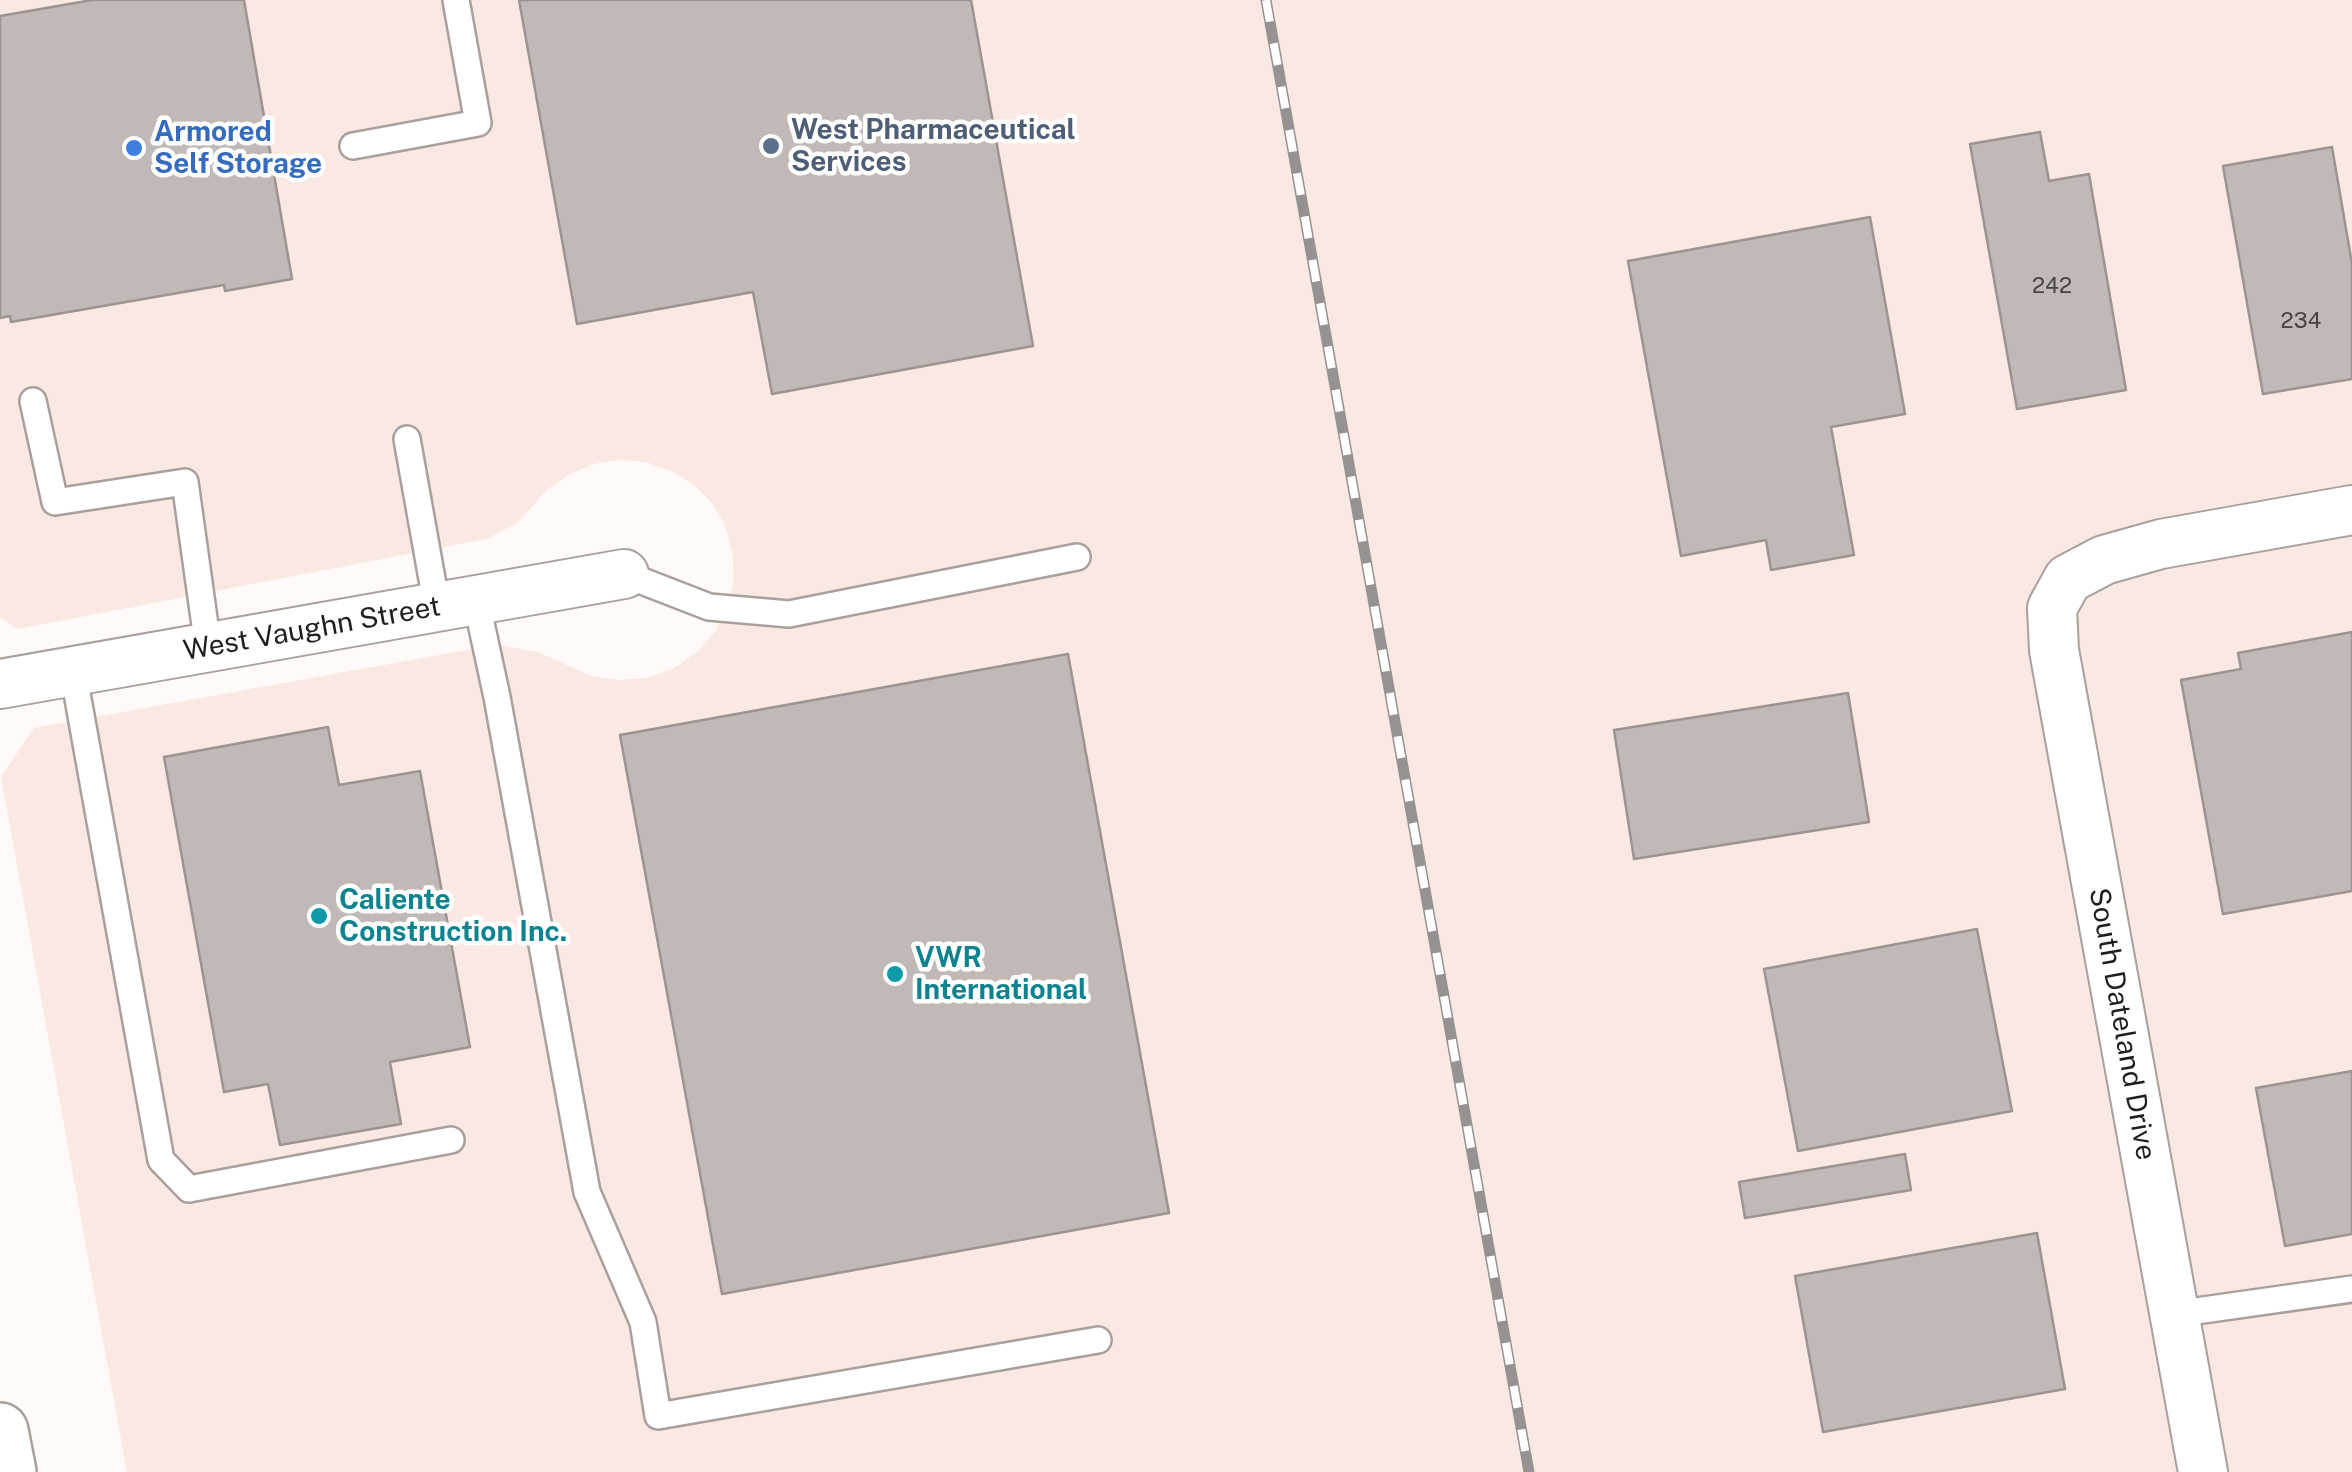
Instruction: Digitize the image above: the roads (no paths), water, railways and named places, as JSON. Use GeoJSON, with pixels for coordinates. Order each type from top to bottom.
{"type":"FeatureCollection","features":[{"type":"Feature","properties":{"kind":"main road"},"geometry":{"type":"LineString","coordinates":[[0,1431],[8,1472]]}},
{"type":"Feature","properties":{"kind":"street","name":"South Dateland Drive"},"geometry":{"type":"LineString","coordinates":[[2203,1472],[2054,650],[2052,608],[2068,578],[2104,560],[2161,544],[2352,510]]}},
{"type":"Feature","properties":{"kind":"street","name":"West Vaughn Street"},"geometry":{"type":"LineString","coordinates":[[0,684],[624,574]]}},
{"type":"Feature","properties":{"kind":"lane"},"geometry":{"type":"LineString","coordinates":[[353,146],[478,123],[456,0]]}},
{"type":"Feature","properties":{"kind":"lane"},"geometry":{"type":"LineString","coordinates":[[32,400],[55,502],[184,482],[208,647]]}},
{"type":"Feature","properties":{"kind":"lane"},"geometry":{"type":"LineString","coordinates":[[407,439],[456,603],[498,697],[587,1192],[643,1322],[658,1416],[1098,1340]]}},
{"type":"Feature","properties":{"kind":"lane"},"geometry":{"type":"LineString","coordinates":[[624,574],[710,607],[789,614],[1076,557]]}},
{"type":"Feature","properties":{"kind":"lane"},"geometry":{"type":"LineString","coordinates":[[73,671],[161,1160],[189,1190],[451,1140]]}},
{"type":"Feature","properties":{"kind":"lane"},"geometry":{"type":"LineString","coordinates":[[2175,1314],[2352,1288]]}},
{"type":"Feature","properties":{"kind":"railway"},"geometry":{"type":"LineString","coordinates":[[1266,0],[1529,1472]]}},
{"type":"Feature","properties":{"kind":"place","name":"West Pharmaceutical Services"},"geometry":{"type":"Point","coordinates":[771,146]}},
{"type":"Feature","properties":{"kind":"place","name":"Armored Self Storage"},"geometry":{"type":"Point","coordinates":[134,148]}},
{"type":"Feature","properties":{"kind":"place","name":"Caliente Construction Inc."},"geometry":{"type":"Point","coordinates":[319,916]}},
{"type":"Feature","properties":{"kind":"place","name":"VWR International"},"geometry":{"type":"Point","coordinates":[895,974]}}]}
